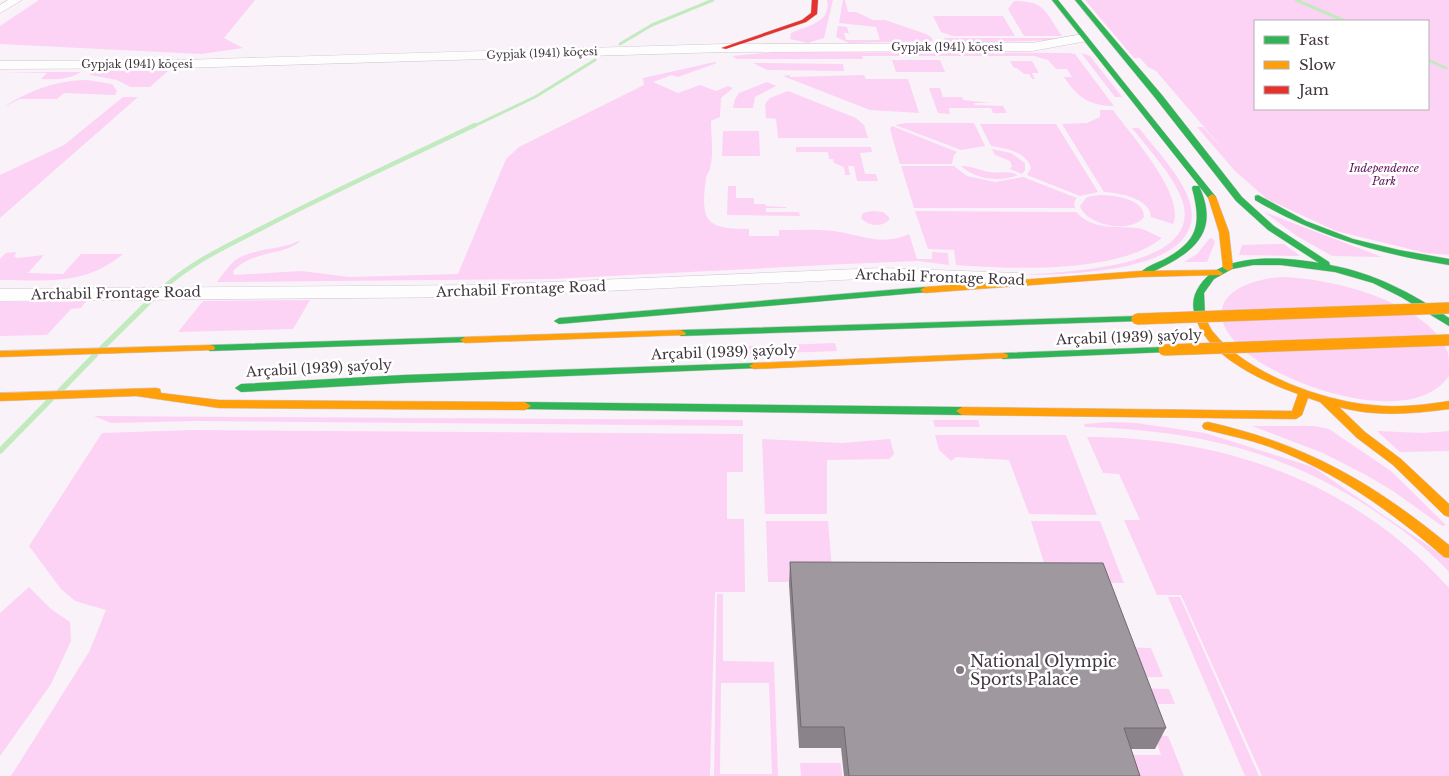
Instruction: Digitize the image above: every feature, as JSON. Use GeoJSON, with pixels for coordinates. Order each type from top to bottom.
{"type":"FeatureCollection","features":[{"type":"Feature","properties":{"kind":"main road"},"geometry":{"type":"LineString","coordinates":[[724,48],[775,32],[811,17],[815,10],[814,0]]}},
{"type":"Feature","properties":{"kind":"main road"},"geometry":{"type":"LineString","coordinates":[[1054,0],[1212,197],[1221,213],[1226,232],[1223,271]]}},
{"type":"Feature","properties":{"kind":"main road"},"geometry":{"type":"LineString","coordinates":[[1078,0],[1159,97],[1230,188],[1253,213],[1335,268],[1375,268]]}},
{"type":"Feature","properties":{"kind":"main road"},"geometry":{"type":"LineString","coordinates":[[775,32],[777,42],[788,47]]}},
{"type":"Feature","properties":{"kind":"main road"},"geometry":{"type":"LineString","coordinates":[[1131,97],[1159,97]]}},
{"type":"Feature","properties":{"kind":"main road"},"geometry":{"type":"LineString","coordinates":[[1204,153],[1247,191],[1281,213],[1361,244],[1409,257],[1449,264]]}},
{"type":"Feature","properties":{"kind":"main road"},"geometry":{"type":"LineString","coordinates":[[1140,274],[1170,261],[1190,248],[1198,239],[1205,221],[1204,214],[1201,200],[1186,166]]}},
{"type":"Feature","properties":{"kind":"main road"},"geometry":{"type":"LineString","coordinates":[[544,322],[1041,280],[1223,271],[1254,262],[1286,261],[1335,268],[1370,278],[1400,291],[1427,306],[1449,323]]}},
{"type":"Feature","properties":{"kind":"main road"},"geometry":{"type":"LineString","coordinates":[[1403,267],[1449,264]]}},
{"type":"Feature","properties":{"kind":"main road"},"geometry":{"type":"LineString","coordinates":[[1223,271],[1205,283],[1198,296],[1198,312],[1206,329],[1220,347],[1243,364],[1271,380],[1304,394],[1361,408],[1395,410],[1449,405]]}},
{"type":"Feature","properties":{"kind":"main road","name":"Arçabil (1939) şaýoly"},"geometry":{"type":"LineString","coordinates":[[0,354],[159,351],[1449,308]]}},
{"type":"Feature","properties":{"kind":"main road"},"geometry":{"type":"LineString","coordinates":[[178,350],[476,328]]}},
{"type":"Feature","properties":{"kind":"main road","name":"Arçabil (1939) şaýoly"},"geometry":{"type":"LineString","coordinates":[[226,388],[403,379],[1449,340]]}},
{"type":"Feature","properties":{"kind":"main road"},"geometry":{"type":"LineString","coordinates":[[0,397],[133,394],[206,390]]}},
{"type":"Feature","properties":{"kind":"main road"},"geometry":{"type":"LineString","coordinates":[[133,394],[219,404],[738,407],[1068,412],[1125,416],[1225,428],[1301,453],[1341,472],[1416,523],[1449,553]]}},
{"type":"Feature","properties":{"kind":"main road"},"geometry":{"type":"LineString","coordinates":[[1125,416],[1296,415],[1304,394]]}},
{"type":"Feature","properties":{"kind":"main road"},"geometry":{"type":"LineString","coordinates":[[1325,400],[1361,435],[1398,462],[1449,512]]}},
{"type":"Feature","properties":{"kind":"street"},"geometry":{"type":"LineString","coordinates":[[0,10],[16,0]]}},
{"type":"Feature","properties":{"kind":"street","name":"Gypjak (1941) köçesi"},"geometry":{"type":"LineString","coordinates":[[0,64],[181,64],[724,48],[1032,47],[1083,38]]}},
{"type":"Feature","properties":{"kind":"street"},"geometry":{"type":"LineString","coordinates":[[1032,47],[1075,49],[1096,54]]}},
{"type":"Feature","properties":{"kind":"street","name":"Archabil Frontage Road"},"geometry":{"type":"LineString","coordinates":[[0,295],[478,291],[882,273],[1041,280]]}},
{"type":"Feature","properties":{"kind":"green space"},"geometry":{"type":"Polygon","coordinates":[[[39,0],[255,0],[224,38],[243,48],[201,54],[0,44],[0,26],[39,0]]]}},
{"type":"Feature","properties":{"kind":"green space"},"geometry":{"type":"Polygon","coordinates":[[[827,0],[833,0],[824,38],[808,43],[790,39],[791,33],[811,25],[822,18],[828,7],[827,0]]]}},
{"type":"Feature","properties":{"kind":"green space"},"geometry":{"type":"Polygon","coordinates":[[[843,0],[845,0],[848,12],[856,12],[873,20],[885,20],[926,34],[933,41],[849,43],[836,37],[838,26],[847,27],[849,33],[844,33],[846,40],[880,40],[876,27],[839,23],[843,0]]]}},
{"type":"Feature","properties":{"kind":"green space","name":"Independence Park"},"geometry":{"type":"Polygon","coordinates":[[[1085,0],[1449,0],[1449,255],[1426,253],[1336,231],[1267,199],[1235,171],[1197,127],[1203,127],[1229,156],[1156,71],[1148,67],[1140,58],[1134,58],[1085,0]]]}},
{"type":"Feature","properties":{"kind":"green space"},"geometry":{"type":"Polygon","coordinates":[[[1014,1],[1033,3],[1039,6],[1048,14],[1062,36],[1024,36],[1008,9],[1014,1]]]}},
{"type":"Feature","properties":{"kind":"green space"},"geometry":{"type":"Polygon","coordinates":[[[933,16],[1003,16],[1015,36],[953,36],[941,32],[933,16]]]}},
{"type":"Feature","properties":{"kind":"green space"},"geometry":{"type":"Polygon","coordinates":[[[944,38],[1064,38],[1065,40],[946,43],[944,38]]]}},
{"type":"Feature","properties":{"kind":"green space"},"geometry":{"type":"Polygon","coordinates":[[[776,52],[1069,53],[1075,54],[1114,106],[1105,106],[1084,99],[1064,77],[1072,77],[1067,69],[1056,69],[1048,60],[1034,56],[862,56],[863,59],[737,59],[732,56],[776,52]]]}},
{"type":"Feature","properties":{"kind":"green space"},"geometry":{"type":"Polygon","coordinates":[[[1081,53],[1090,56],[1122,97],[1115,97],[1081,53]]]}},
{"type":"Feature","properties":{"kind":"green space"},"geometry":{"type":"Polygon","coordinates":[[[892,60],[940,60],[945,72],[896,72],[892,60]]]}},
{"type":"Feature","properties":{"kind":"green space"},"geometry":{"type":"Polygon","coordinates":[[[1010,61],[1032,61],[1039,73],[1032,73],[1035,79],[1032,79],[1029,74],[1024,74],[1017,68],[1014,68],[1010,61]]]}},
{"type":"Feature","properties":{"kind":"green space"},"geometry":{"type":"Polygon","coordinates":[[[717,63],[678,77],[672,75],[653,82],[678,93],[700,85],[716,91],[728,86],[733,88],[721,98],[720,117],[711,121],[712,157],[710,169],[706,177],[704,193],[704,205],[709,220],[723,227],[749,229],[749,236],[779,236],[779,230],[827,230],[879,240],[898,238],[909,234],[917,259],[932,259],[932,252],[948,253],[949,265],[918,261],[551,279],[217,282],[234,261],[250,253],[284,246],[301,240],[295,245],[241,264],[233,271],[234,275],[302,271],[349,277],[458,274],[506,159],[519,147],[644,85],[643,78],[717,63]]]}},
{"type":"Feature","properties":{"kind":"green space"},"geometry":{"type":"Polygon","coordinates":[[[753,63],[843,64],[844,71],[767,70],[753,63]]]}},
{"type":"Feature","properties":{"kind":"green space"},"geometry":{"type":"Polygon","coordinates":[[[91,71],[168,71],[150,87],[130,87],[117,80],[90,75],[91,71]]]}},
{"type":"Feature","properties":{"kind":"green space"},"geometry":{"type":"Polygon","coordinates":[[[0,72],[81,72],[67,78],[41,79],[47,73],[0,72]]]}},
{"type":"Feature","properties":{"kind":"green space"},"geometry":{"type":"Polygon","coordinates":[[[790,75],[790,77],[864,75],[866,79],[908,79],[919,113],[870,110],[783,76],[790,75]]]}},
{"type":"Feature","properties":{"kind":"green space"},"geometry":{"type":"Polygon","coordinates":[[[87,80],[112,84],[117,91],[115,95],[64,93],[57,99],[20,99],[4,107],[33,91],[54,84],[87,80]]]}},
{"type":"Feature","properties":{"kind":"green space"},"geometry":{"type":"Polygon","coordinates":[[[767,82],[776,86],[755,97],[753,108],[733,108],[739,93],[767,82]]]}},
{"type":"Feature","properties":{"kind":"green space"},"geometry":{"type":"Polygon","coordinates":[[[929,88],[940,88],[943,97],[962,97],[963,100],[991,103],[974,103],[975,105],[1003,106],[1007,113],[993,113],[991,108],[949,108],[950,114],[938,113],[929,88]]]}},
{"type":"Feature","properties":{"kind":"green space"},"geometry":{"type":"Polygon","coordinates":[[[788,91],[856,118],[864,125],[868,138],[778,138],[776,119],[766,118],[765,104],[770,98],[788,91]]]}},
{"type":"Feature","properties":{"kind":"green space"},"geometry":{"type":"Polygon","coordinates":[[[123,97],[138,97],[0,218],[0,175],[64,145],[123,97]]]}},
{"type":"Feature","properties":{"kind":"green space"},"geometry":{"type":"Polygon","coordinates":[[[1100,110],[1113,110],[1154,165],[1172,197],[1175,212],[1173,224],[1151,217],[1145,205],[1140,201],[1104,192],[1062,124],[1087,123],[1100,117],[1100,110]]]}},
{"type":"Feature","properties":{"kind":"green space"},"geometry":{"type":"Polygon","coordinates":[[[906,123],[974,123],[985,146],[961,150],[895,125],[906,123]]]}},
{"type":"Feature","properties":{"kind":"green space"},"geometry":{"type":"Polygon","coordinates":[[[980,124],[1056,124],[1098,192],[1080,196],[1027,175],[1031,168],[1025,158],[1015,152],[991,146],[980,124]]]}},
{"type":"Feature","properties":{"kind":"green space"},"geometry":{"type":"Polygon","coordinates":[[[892,126],[957,152],[954,155],[952,164],[900,164],[890,129],[892,126]]]}},
{"type":"Feature","properties":{"kind":"green space"},"geometry":{"type":"Polygon","coordinates":[[[1132,128],[1139,128],[1168,164],[1181,183],[1190,203],[1190,226],[1178,244],[1157,257],[1130,265],[1071,273],[1026,275],[1096,268],[1124,263],[1149,255],[1169,243],[1182,228],[1184,207],[1176,187],[1170,176],[1132,128]]]}},
{"type":"Feature","properties":{"kind":"green space"},"geometry":{"type":"Polygon","coordinates":[[[723,131],[759,131],[760,156],[722,156],[723,131]]]}},
{"type":"Feature","properties":{"kind":"green space"},"geometry":{"type":"Polygon","coordinates":[[[796,147],[871,147],[872,152],[860,153],[865,174],[876,174],[878,181],[857,181],[854,166],[848,166],[850,175],[845,175],[844,167],[834,163],[833,159],[829,159],[828,152],[796,152],[796,147]]]}},
{"type":"Feature","properties":{"kind":"green space"},"geometry":{"type":"Polygon","coordinates":[[[992,149],[1011,153],[1025,163],[1025,170],[1022,174],[1010,169],[1012,166],[1010,161],[995,155],[992,149]]]}},
{"type":"Feature","properties":{"kind":"green space"},"geometry":{"type":"Polygon","coordinates":[[[901,166],[954,166],[967,176],[995,182],[1023,177],[1077,198],[1074,202],[1075,208],[914,208],[901,166]]]}},
{"type":"Feature","properties":{"kind":"green space"},"geometry":{"type":"Polygon","coordinates":[[[961,166],[989,172],[1018,175],[1004,179],[981,177],[961,166]]]}},
{"type":"Feature","properties":{"kind":"green space"},"geometry":{"type":"Polygon","coordinates":[[[728,186],[736,186],[736,198],[754,198],[754,204],[786,207],[766,208],[766,212],[799,212],[800,216],[727,215],[728,186]]]}},
{"type":"Feature","properties":{"kind":"green space"},"geometry":{"type":"Polygon","coordinates":[[[1099,195],[1127,199],[1139,206],[1143,211],[1144,217],[1130,225],[1120,226],[1100,223],[1091,219],[1080,206],[1087,197],[1099,195]]]}},
{"type":"Feature","properties":{"kind":"green space"},"geometry":{"type":"Polygon","coordinates":[[[872,211],[883,212],[889,217],[889,220],[886,223],[875,225],[867,223],[861,218],[863,213],[872,211]]]}},
{"type":"Feature","properties":{"kind":"green space"},"geometry":{"type":"Polygon","coordinates":[[[915,211],[1076,212],[1089,222],[1112,227],[1139,228],[1162,238],[1143,250],[1119,258],[1092,263],[1033,268],[956,265],[954,250],[928,249],[915,211]]]}},
{"type":"Feature","properties":{"kind":"green space"},"geometry":{"type":"Polygon","coordinates":[[[1264,212],[1382,257],[1332,256],[1297,236],[1264,212]]]}},
{"type":"Feature","properties":{"kind":"green space"},"geometry":{"type":"Polygon","coordinates":[[[1210,238],[1215,242],[1207,262],[1184,262],[1197,254],[1210,238]]]}},
{"type":"Feature","properties":{"kind":"green space"},"geometry":{"type":"Polygon","coordinates":[[[1284,244],[1300,256],[1239,255],[1242,245],[1284,244]]]}},
{"type":"Feature","properties":{"kind":"green space"},"geometry":{"type":"Polygon","coordinates":[[[17,252],[14,256],[17,258],[44,255],[28,273],[63,274],[81,254],[123,254],[94,272],[80,276],[49,280],[0,280],[0,259],[6,253],[17,252]]]}},
{"type":"Feature","properties":{"kind":"green space"},"geometry":{"type":"Polygon","coordinates":[[[1283,277],[1303,278],[1351,288],[1376,296],[1400,307],[1421,320],[1438,335],[1448,353],[1449,376],[1431,392],[1407,400],[1379,401],[1348,397],[1318,389],[1289,378],[1265,365],[1246,352],[1231,337],[1223,323],[1222,310],[1226,299],[1235,291],[1265,279],[1283,277]]]}},
{"type":"Feature","properties":{"kind":"green space"},"geometry":{"type":"Polygon","coordinates":[[[310,300],[293,329],[178,332],[203,301],[310,300]]]}},
{"type":"Feature","properties":{"kind":"green space"},"geometry":{"type":"Polygon","coordinates":[[[86,301],[81,308],[71,309],[47,335],[0,336],[0,302],[86,301]]]}},
{"type":"Feature","properties":{"kind":"green space"},"geometry":{"type":"Polygon","coordinates":[[[835,343],[837,351],[729,355],[729,347],[835,343]]]}},
{"type":"Feature","properties":{"kind":"green space"},"geometry":{"type":"Polygon","coordinates":[[[94,416],[743,420],[743,426],[196,421],[111,423],[94,416]]]}},
{"type":"Feature","properties":{"kind":"green space"},"geometry":{"type":"Polygon","coordinates":[[[933,420],[978,420],[980,427],[935,427],[933,420]]]}},
{"type":"Feature","properties":{"kind":"green space"},"geometry":{"type":"Polygon","coordinates":[[[1136,423],[1205,433],[1313,467],[1449,560],[1449,572],[1424,548],[1389,520],[1345,492],[1310,474],[1238,448],[1201,439],[1164,433],[1085,427],[1084,424],[1136,423]]]}},
{"type":"Feature","properties":{"kind":"green space"},"geometry":{"type":"Polygon","coordinates":[[[1252,426],[1314,426],[1329,429],[1391,471],[1446,525],[1442,526],[1393,491],[1323,453],[1252,426]]]}},
{"type":"Feature","properties":{"kind":"green space"},"geometry":{"type":"Polygon","coordinates":[[[193,430],[743,434],[743,472],[727,472],[727,519],[744,519],[745,592],[715,592],[710,776],[11,776],[89,652],[106,610],[75,601],[61,589],[29,546],[102,433],[193,430]]]}},
{"type":"Feature","properties":{"kind":"green space"},"geometry":{"type":"Polygon","coordinates":[[[1377,431],[1423,433],[1449,431],[1449,451],[1400,452],[1377,431]]]}},
{"type":"Feature","properties":{"kind":"green space"},"geometry":{"type":"Polygon","coordinates":[[[935,435],[1066,435],[1097,515],[1029,514],[1009,460],[956,457],[951,461],[939,450],[935,435]]]}},
{"type":"Feature","properties":{"kind":"green space"},"geometry":{"type":"Polygon","coordinates":[[[1087,437],[1139,439],[1189,446],[1238,457],[1285,473],[1330,494],[1372,520],[1412,551],[1449,588],[1449,776],[1262,776],[1181,595],[1157,595],[1124,520],[1140,520],[1119,474],[1103,473],[1087,437]]]}},
{"type":"Feature","properties":{"kind":"green space"},"geometry":{"type":"Polygon","coordinates":[[[762,439],[842,443],[890,439],[894,454],[889,459],[827,460],[827,514],[765,514],[762,439]]]}},
{"type":"Feature","properties":{"kind":"green space"},"geometry":{"type":"Polygon","coordinates":[[[766,521],[828,521],[833,582],[768,582],[766,521]]]}},
{"type":"Feature","properties":{"kind":"green space"},"geometry":{"type":"Polygon","coordinates":[[[1031,521],[1100,521],[1124,583],[1050,582],[1031,521]]]}},
{"type":"Feature","properties":{"kind":"green space"},"geometry":{"type":"Polygon","coordinates":[[[29,587],[51,609],[70,622],[71,641],[51,684],[0,756],[0,613],[29,587]]]}},
{"type":"Feature","properties":{"kind":"green space"},"geometry":{"type":"Polygon","coordinates":[[[717,594],[723,594],[723,661],[774,662],[778,776],[714,776],[717,594]],[[721,683],[720,774],[772,774],[769,683],[721,683]]]}},
{"type":"Feature","properties":{"kind":"green space"},"geometry":{"type":"Polygon","coordinates":[[[1168,597],[1180,597],[1259,776],[1245,776],[1168,597]]]}},
{"type":"Feature","properties":{"kind":"green space"},"geometry":{"type":"Polygon","coordinates":[[[1120,647],[1151,648],[1163,677],[1131,677],[1120,647]]]}},
{"type":"Feature","properties":{"kind":"green space"},"geometry":{"type":"Polygon","coordinates":[[[1135,688],[1169,689],[1175,704],[1157,704],[1135,688]]]}},
{"type":"Feature","properties":{"kind":"green space"},"geometry":{"type":"Polygon","coordinates":[[[1154,735],[1168,736],[1184,776],[1124,776],[1118,755],[1161,755],[1154,735]]]}},
{"type":"Feature","properties":{"kind":"green space"},"geometry":{"type":"Polygon","coordinates":[[[800,763],[841,763],[842,776],[801,776],[800,763]]]}},
{"type":"Feature","properties":{"kind":"building","name":"National Olympic Sports Palace"},"geometry":{"type":"Polygon","coordinates":[[[790,562],[1103,563],[1166,728],[1124,728],[1140,776],[849,776],[844,727],[801,727],[790,562]]]}},
{"type":"Feature","properties":{"kind":"waterway"},"geometry":{"type":"LineString","coordinates":[[620,44],[652,25],[713,0]]}},
{"type":"Feature","properties":{"kind":"waterway"},"geometry":{"type":"LineString","coordinates":[[1296,0],[1343,20]]}},
{"type":"Feature","properties":{"kind":"waterway"},"geometry":{"type":"LineString","coordinates":[[472,127],[535,97],[595,60]]}},
{"type":"Feature","properties":{"kind":"waterway"},"geometry":{"type":"LineString","coordinates":[[1429,60],[1446,68]]}},
{"type":"Feature","properties":{"kind":"waterway"},"geometry":{"type":"LineString","coordinates":[[161,290],[186,270],[226,246],[319,199],[475,125]]}},
{"type":"Feature","properties":{"kind":"waterway"},"geometry":{"type":"LineString","coordinates":[[102,348],[162,289]]}},
{"type":"Feature","properties":{"kind":"waterway"},"geometry":{"type":"LineString","coordinates":[[60,391],[95,355]]}},
{"type":"Feature","properties":{"kind":"waterway"},"geometry":{"type":"LineString","coordinates":[[0,451],[51,399]]}},
{"type":"Feature","properties":{"kind":"traffic: fast"},"geometry":{"type":"LineString","coordinates":[[1055,0],[1212,197]]}},
{"type":"Feature","properties":{"kind":"traffic: fast"},"geometry":{"type":"LineString","coordinates":[[1078,0],[1159,97],[1239,199],[1271,228],[1326,264]]}},
{"type":"Feature","properties":{"kind":"traffic: fast"},"geometry":{"type":"LineString","coordinates":[[1147,271],[1175,257],[1186,249],[1200,231],[1202,220],[1201,205],[1196,188]]}},
{"type":"Feature","properties":{"kind":"traffic: fast"},"geometry":{"type":"LineString","coordinates":[[1258,198],[1303,223],[1326,232],[1374,247],[1449,262]]}},
{"type":"Feature","properties":{"kind":"traffic: fast"},"geometry":{"type":"LineString","coordinates":[[1200,315],[1199,293],[1210,277],[1229,267],[1253,262],[1281,262],[1309,264],[1336,269],[1376,281],[1414,300],[1449,323]]}},
{"type":"Feature","properties":{"kind":"traffic: fast"},"geometry":{"type":"LineString","coordinates":[[559,321],[925,290]]}},
{"type":"Feature","properties":{"kind":"traffic: fast"},"geometry":{"type":"LineString","coordinates":[[681,333],[1137,319]]}},
{"type":"Feature","properties":{"kind":"traffic: fast"},"geometry":{"type":"LineString","coordinates":[[210,348],[465,340]]}},
{"type":"Feature","properties":{"kind":"traffic: fast"},"geometry":{"type":"LineString","coordinates":[[1003,356],[1164,350]]}},
{"type":"Feature","properties":{"kind":"traffic: fast"},"geometry":{"type":"LineString","coordinates":[[241,388],[403,379],[754,366]]}},
{"type":"Feature","properties":{"kind":"traffic: fast"},"geometry":{"type":"LineString","coordinates":[[525,406],[962,411]]}},
{"type":"Feature","properties":{"kind":"traffic: slow"},"geometry":{"type":"LineString","coordinates":[[1212,197],[1224,232],[1228,268]]}},
{"type":"Feature","properties":{"kind":"traffic: slow"},"geometry":{"type":"LineString","coordinates":[[925,290],[1140,274],[1218,273]]}},
{"type":"Feature","properties":{"kind":"traffic: slow"},"geometry":{"type":"LineString","coordinates":[[1137,319],[1449,308]]}},
{"type":"Feature","properties":{"kind":"traffic: slow"},"geometry":{"type":"LineString","coordinates":[[1200,315],[1207,333],[1222,349],[1268,378],[1295,389],[1344,405],[1362,408],[1406,410],[1449,405]]}},
{"type":"Feature","properties":{"kind":"traffic: slow"},"geometry":{"type":"LineString","coordinates":[[465,340],[681,333]]}},
{"type":"Feature","properties":{"kind":"traffic: slow"},"geometry":{"type":"LineString","coordinates":[[1164,350],[1449,340]]}},
{"type":"Feature","properties":{"kind":"traffic: slow"},"geometry":{"type":"LineString","coordinates":[[0,354],[210,348]]}},
{"type":"Feature","properties":{"kind":"traffic: slow"},"geometry":{"type":"LineString","coordinates":[[754,366],[1003,356]]}},
{"type":"Feature","properties":{"kind":"traffic: slow"},"geometry":{"type":"LineString","coordinates":[[0,397],[156,392]]}},
{"type":"Feature","properties":{"kind":"traffic: slow"},"geometry":{"type":"LineString","coordinates":[[137,393],[219,404],[525,406]]}},
{"type":"Feature","properties":{"kind":"traffic: slow"},"geometry":{"type":"LineString","coordinates":[[962,411],[1296,415],[1304,394]]}},
{"type":"Feature","properties":{"kind":"traffic: slow"},"geometry":{"type":"LineString","coordinates":[[1325,400],[1361,435],[1397,462],[1449,512]]}},
{"type":"Feature","properties":{"kind":"traffic: slow"},"geometry":{"type":"LineString","coordinates":[[1208,426],[1275,444],[1337,473],[1395,510],[1449,553]]}},
{"type":"Feature","properties":{"kind":"traffic: jam"},"geometry":{"type":"LineString","coordinates":[[724,48],[804,21],[814,14],[815,0]]}},
{"type":"Feature","properties":{"kind":"place","name":"National Olympic Sports Palace"},"geometry":{"type":"Point","coordinates":[960,670]}}]}
